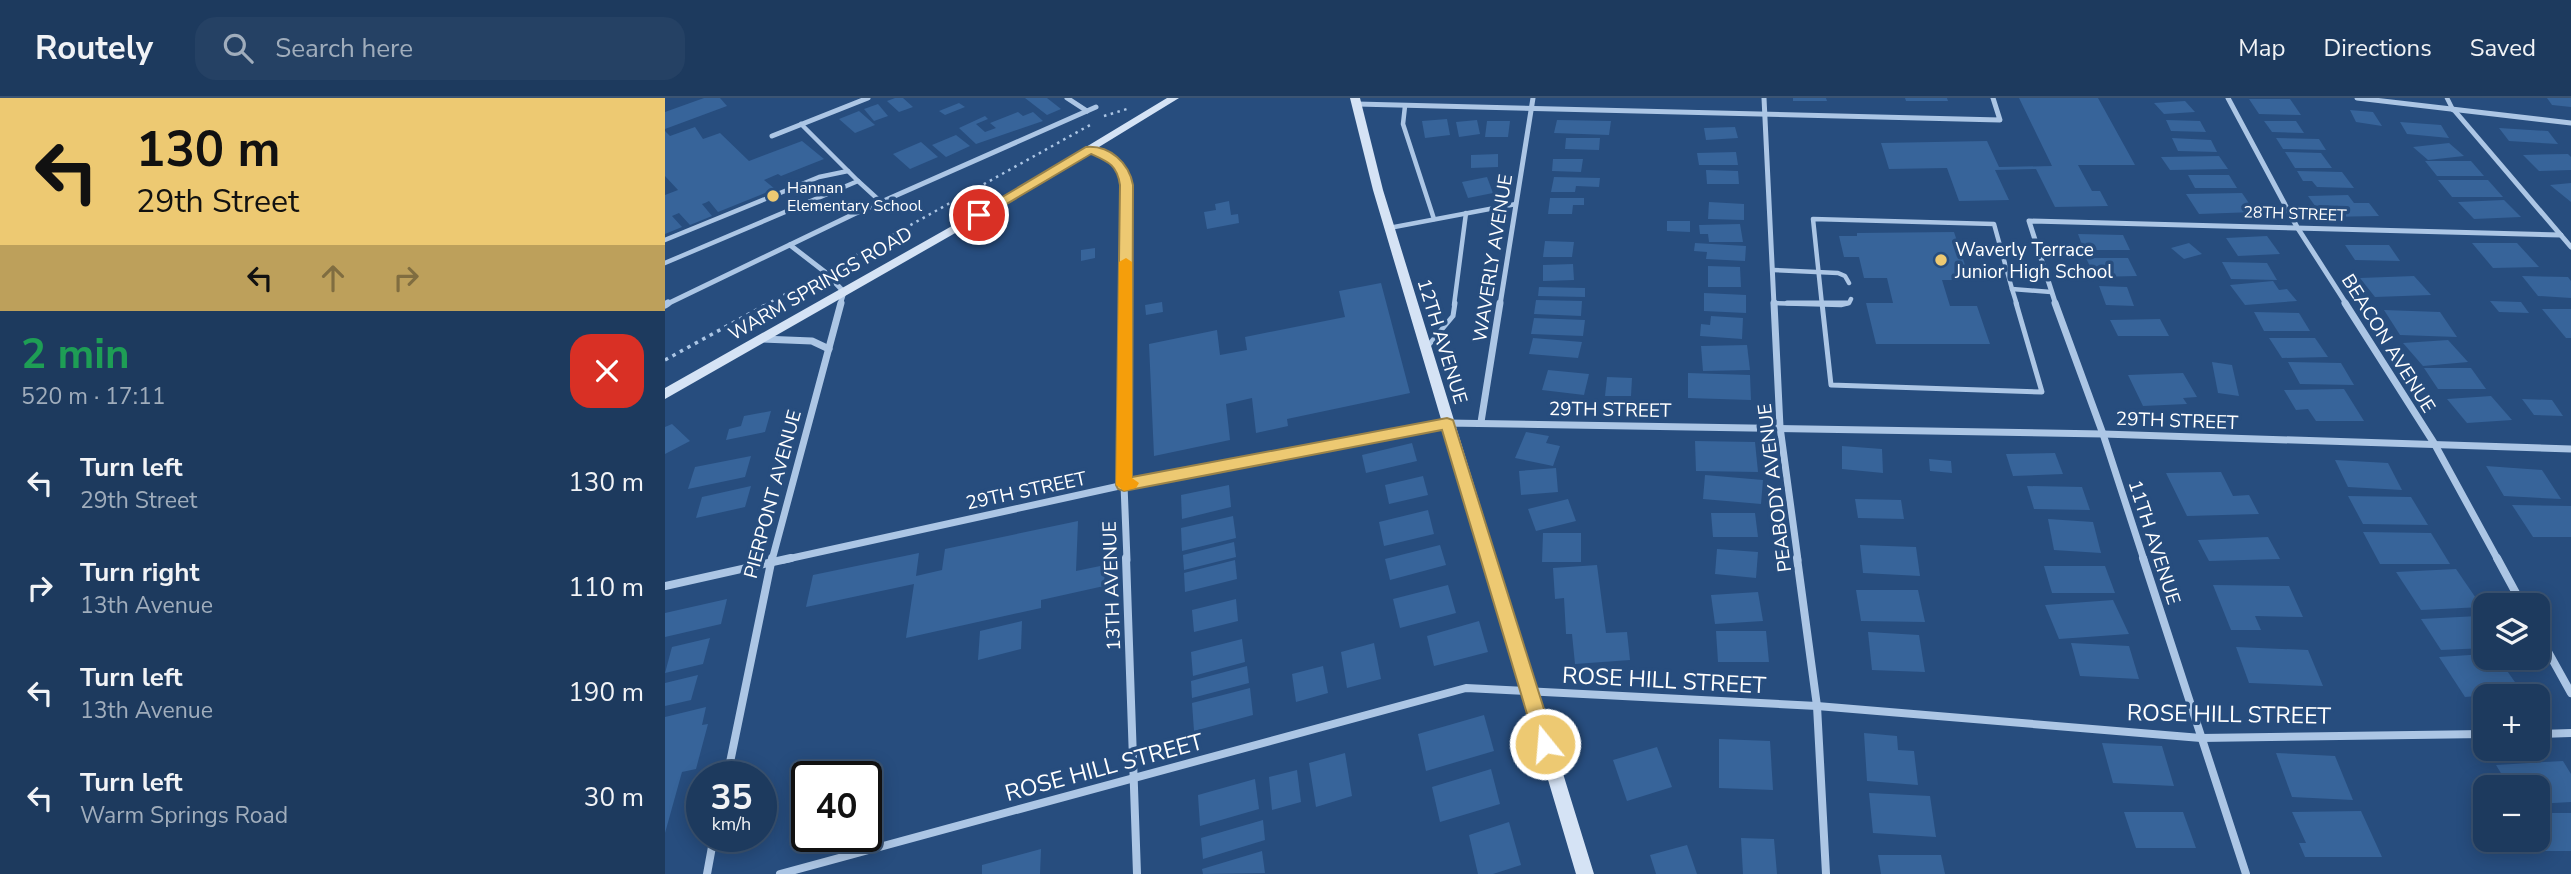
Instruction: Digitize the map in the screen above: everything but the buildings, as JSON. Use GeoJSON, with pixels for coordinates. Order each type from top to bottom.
{"type":"FeatureCollection","features":[{"type":"Feature","properties":{"kind":"street"},"geometry":{"type":"LineString","coordinates":[[772,136],[868,98]]}},
{"type":"Feature","properties":{"kind":"street"},"geometry":{"type":"LineString","coordinates":[[1067,98],[1087,111]]}},
{"type":"Feature","properties":{"kind":"street","name":"WARM SPRINGS ROAD"},"geometry":{"type":"LineString","coordinates":[[665,394],[1090,150],[1174,98]]}},
{"type":"Feature","properties":{"kind":"street","name":"WAVERLY AVENUE"},"geometry":{"type":"LineString","coordinates":[[1481,422],[1534,98]]}},
{"type":"Feature","properties":{"kind":"street","name":"PEABODY AVENUE"},"geometry":{"type":"LineString","coordinates":[[1764,98],[1780,427],[1817,706],[1826,874]]}},
{"type":"Feature","properties":{"kind":"street"},"geometry":{"type":"LineString","coordinates":[[1356,101],[1405,106],[2000,120],[1993,98]]}},
{"type":"Feature","properties":{"kind":"street","name":"BEACON AVENUE"},"geometry":{"type":"LineString","coordinates":[[2228,98],[2297,227],[2434,443],[2516,593]]}},
{"type":"Feature","properties":{"kind":"street"},"geometry":{"type":"LineString","coordinates":[[2357,98],[2571,123]]}},
{"type":"Feature","properties":{"kind":"street","name":"12TH AVENUE"},"geometry":{"type":"LineString","coordinates":[[1356,101],[1389,228],[1447,424],[1585,874]]}},
{"type":"Feature","properties":{"kind":"street"},"geometry":{"type":"LineString","coordinates":[[665,305],[881,202],[1096,107]]}},
{"type":"Feature","properties":{"kind":"street"},"geometry":{"type":"LineString","coordinates":[[2453,110],[2571,247]]}},
{"type":"Feature","properties":{"kind":"street","name":"13TH AVENUE"},"geometry":{"type":"LineString","coordinates":[[1090,150],[1117,161],[1124,172],[1126,185],[1124,485],[1137,874]]}},
{"type":"Feature","properties":{"kind":"street","name":"28TH STREET"},"geometry":{"type":"LineString","coordinates":[[2029,221],[2561,235]]}},
{"type":"Feature","properties":{"kind":"street","name":"11TH AVENUE"},"geometry":{"type":"LineString","coordinates":[[2029,221],[2051,292],[2103,433],[2246,874]]}},
{"type":"Feature","properties":{"kind":"street"},"geometry":{"type":"LineString","coordinates":[[790,245],[825,272],[844,292]]}},
{"type":"Feature","properties":{"kind":"street","name":"PIERPONT AVENUE"},"geometry":{"type":"LineString","coordinates":[[730,761],[771,562],[844,292]]}},
{"type":"Feature","properties":{"kind":"street"},"geometry":{"type":"LineString","coordinates":[[762,338],[812,341],[829,349]]}},
{"type":"Feature","properties":{"kind":"street","name":"29TH STREET"},"geometry":{"type":"LineString","coordinates":[[665,586],[1124,485],[1447,424],[1481,422],[2103,433],[2571,449]]}},
{"type":"Feature","properties":{"kind":"street"},"geometry":{"type":"LineString","coordinates":[[2550,655],[2571,693]]}},
{"type":"Feature","properties":{"kind":"street","name":"ROSE HILL STREET"},"geometry":{"type":"LineString","coordinates":[[781,874],[1466,688],[1817,706],[2201,738],[2473,734]]}},
{"type":"Feature","properties":{"kind":"street"},"geometry":{"type":"LineString","coordinates":[[2550,734],[2571,733]]}},
{"type":"Feature","properties":{"kind":"street"},"geometry":{"type":"LineString","coordinates":[[707,874],[711,852]]}},
{"type":"Feature","properties":{"kind":"lane"},"geometry":{"type":"LineString","coordinates":[[2447,98],[2453,110]]}},
{"type":"Feature","properties":{"kind":"lane"},"geometry":{"type":"LineString","coordinates":[[1405,106],[1403,124],[1434,219]]}},
{"type":"Feature","properties":{"kind":"lane"},"geometry":{"type":"LineString","coordinates":[[801,124],[881,202]]}},
{"type":"Feature","properties":{"kind":"lane"},"geometry":{"type":"LineString","coordinates":[[665,240],[819,177],[848,171]]}},
{"type":"Feature","properties":{"kind":"lane"},"geometry":{"type":"LineString","coordinates":[[665,263],[858,181]]}},
{"type":"Feature","properties":{"kind":"lane"},"geometry":{"type":"LineString","coordinates":[[1389,228],[1516,204]]}},
{"type":"Feature","properties":{"kind":"lane"},"geometry":{"type":"LineString","coordinates":[[1425,349],[1453,316],[1466,213]]}},
{"type":"Feature","properties":{"kind":"lane"},"geometry":{"type":"LineString","coordinates":[[1813,219],[1994,224],[2042,392],[1831,385],[1821,305],[1820,271],[1813,219]]}},
{"type":"Feature","properties":{"kind":"lane"},"geometry":{"type":"LineString","coordinates":[[1773,270],[1838,273],[1845,276],[1849,283]]}},
{"type":"Feature","properties":{"kind":"lane"},"geometry":{"type":"LineString","coordinates":[[2012,289],[2051,292]]}},
{"type":"Feature","properties":{"kind":"lane"},"geometry":{"type":"LineString","coordinates":[[1773,303],[1841,305],[1849,303],[1851,299]]}},
{"type":"Feature","properties":{"kind":"path"},"geometry":{"type":"LineString","coordinates":[[665,360],[1104,117],[1129,109]]}},
{"type":"Feature","properties":{"kind":"slow traffic"},"geometry":{"type":"LineString","coordinates":[[1126,262],[1124,485],[1131,483]]}},
{"type":"Feature","properties":{"kind":"place","name":"Hannan Elementary School"},"geometry":{"type":"Point","coordinates":[773,196]}},
{"type":"Feature","properties":{"kind":"place","name":"Waverly Terrace Junior High School"},"geometry":{"type":"Point","coordinates":[1941,260]}},
{"type":"Feature","properties":{"kind":"route"},"geometry":{"type":"LineString","coordinates":[[979,215],[1090,150],[1117,161],[1124,172],[1124,485],[1447,424],[1545,744]]}}]}
